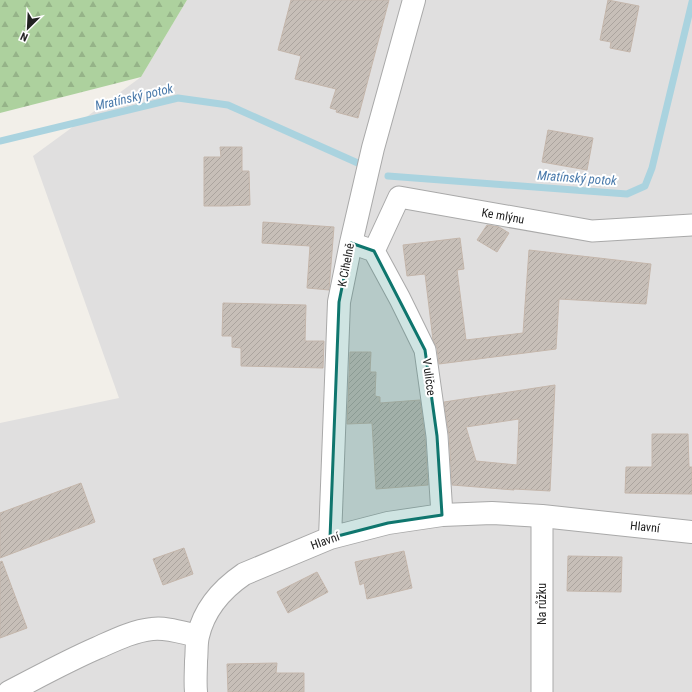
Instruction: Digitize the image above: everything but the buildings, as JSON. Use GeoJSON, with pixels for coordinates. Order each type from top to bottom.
{"type":"FeatureCollection","features":[{"type":"Feature","properties":{"kind":"street","name":"K Cihelně"},"geometry":{"type":"LineString","coordinates":[[330,538],[339,302],[373,148],[414,0]]}},
{"type":"Feature","properties":{"kind":"street","name":"Ke mlýnu"},"geometry":{"type":"LineString","coordinates":[[374,251],[399,197],[592,231],[692,225]]}},
{"type":"Feature","properties":{"kind":"street"},"geometry":{"type":"LineString","coordinates":[[351,243],[374,251]]}},
{"type":"Feature","properties":{"kind":"street","name":"V uličce"},"geometry":{"type":"LineString","coordinates":[[374,251],[425,350],[437,436],[442,515]]}},
{"type":"Feature","properties":{"kind":"street","name":"Hlavní"},"geometry":{"type":"LineString","coordinates":[[196,692],[195,681],[198,636],[212,604],[226,588],[244,574],[330,538],[388,523],[442,515],[492,513],[542,516],[692,532]]}},
{"type":"Feature","properties":{"kind":"street","name":"Na růžku"},"geometry":{"type":"LineString","coordinates":[[542,516],[542,692]]}},
{"type":"Feature","properties":{"kind":"street"},"geometry":{"type":"LineString","coordinates":[[9,692],[70,660],[119,638],[135,633],[153,629],[172,630],[198,636]]}},
{"type":"Feature","properties":{"kind":"highlighted area"},"geometry":{"type":"Polygon","coordinates":[[[351,243],[374,251],[425,350],[437,436],[442,515],[388,523],[330,538],[339,302],[351,243]]]}},
{"type":"Feature","properties":{"kind":"shaded area"},"geometry":{"type":"Polygon","coordinates":[[[187,0],[692,0],[692,692],[0,692],[0,423],[119,398],[33,156],[141,77],[187,0]]]}},
{"type":"Feature","properties":{"kind":"green space"},"geometry":{"type":"Polygon","coordinates":[[[0,0],[187,0],[141,77],[0,113],[0,0]]]}},
{"type":"Feature","properties":{"kind":"waterway","name":"Mratínský potok"},"geometry":{"type":"LineString","coordinates":[[388,176],[627,194],[645,186],[652,168],[692,2]]}},
{"type":"Feature","properties":{"kind":"waterway","name":"Mratínský potok"},"geometry":{"type":"LineString","coordinates":[[0,141],[178,98],[228,105],[360,164]]}}]}
